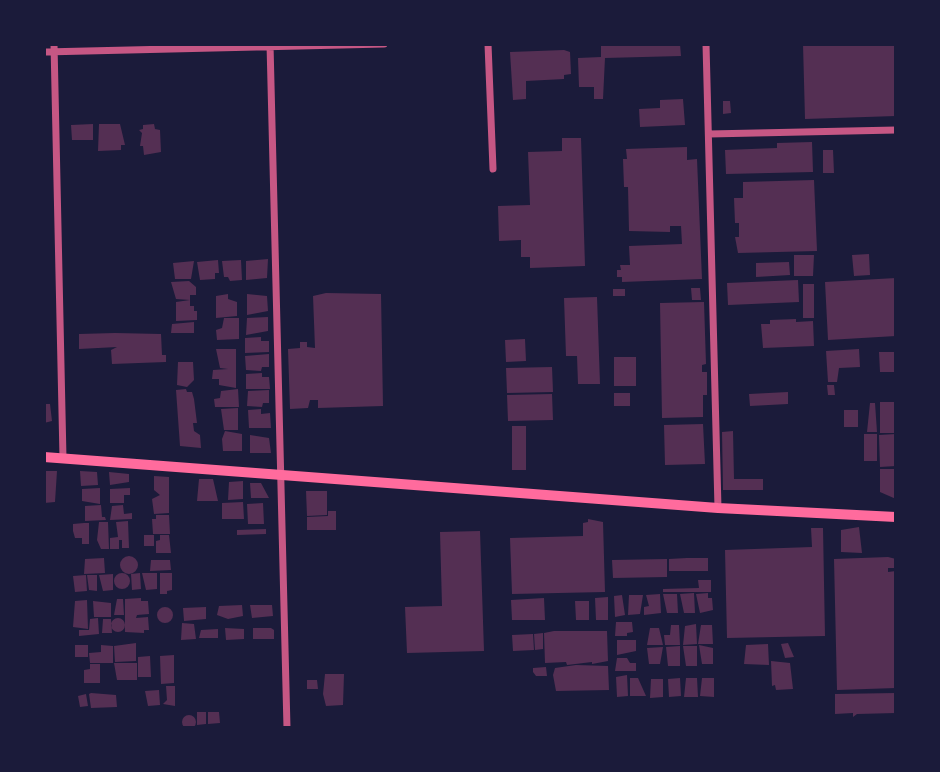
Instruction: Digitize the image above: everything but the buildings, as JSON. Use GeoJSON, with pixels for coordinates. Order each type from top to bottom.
{"type":"FeatureCollection","features":[{"type":"Feature","properties":{"kind":"main road"},"geometry":{"type":"LineString","coordinates":[[44,457],[718,508],[896,517]]}},
{"type":"Feature","properties":{"kind":"street"},"geometry":{"type":"LineString","coordinates":[[44,52],[54,48],[384,44]]}},
{"type":"Feature","properties":{"kind":"street"},"geometry":{"type":"LineString","coordinates":[[488,44],[493,169]]}},
{"type":"Feature","properties":{"kind":"street"},"geometry":{"type":"LineString","coordinates":[[706,44],[718,508]]}},
{"type":"Feature","properties":{"kind":"street"},"geometry":{"type":"LineString","coordinates":[[270,46],[287,728]]}},
{"type":"Feature","properties":{"kind":"street"},"geometry":{"type":"LineString","coordinates":[[54,48],[63,458]]}},
{"type":"Feature","properties":{"kind":"street"},"geometry":{"type":"LineString","coordinates":[[709,134],[896,130]]}}]}
